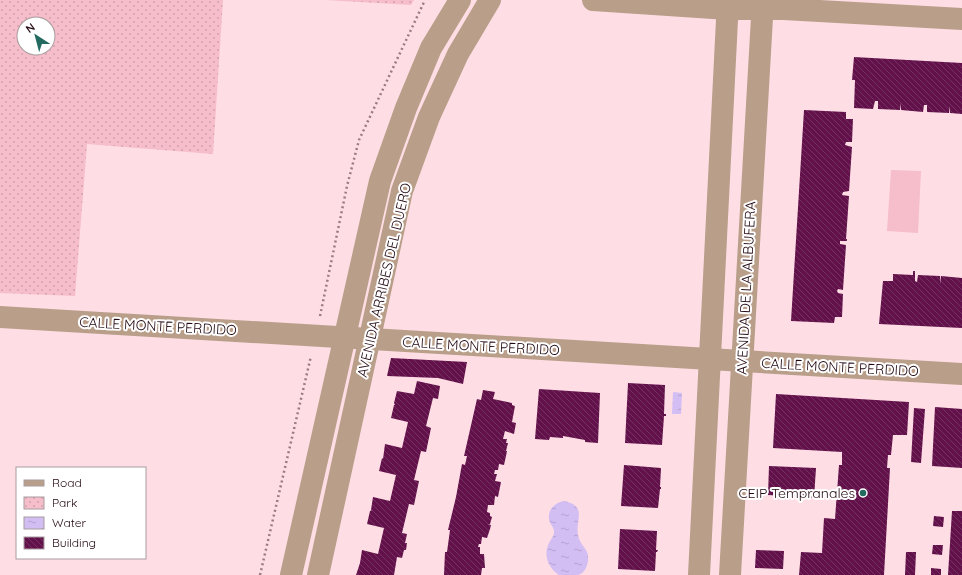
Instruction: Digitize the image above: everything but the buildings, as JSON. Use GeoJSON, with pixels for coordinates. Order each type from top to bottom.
{"type":"FeatureCollection","features":[{"type":"Feature","properties":{"kind":"street","name":"AVENIDA ARRIBES DEL DUERO"},"geometry":{"type":"LineString","coordinates":[[291,575],[380,181],[406,108],[431,48],[460,0]]}},
{"type":"Feature","properties":{"kind":"street","name":"AVENIDA ARRIBES DEL DUERO"},"geometry":{"type":"LineString","coordinates":[[318,575],[402,191],[438,96],[458,54],[490,0]]}},
{"type":"Feature","properties":{"kind":"street"},"geometry":{"type":"LineString","coordinates":[[593,0],[728,5],[763,4],[784,9],[962,19]]}},
{"type":"Feature","properties":{"kind":"street","name":"AVENIDA DE LA ALBUFERA"},"geometry":{"type":"LineString","coordinates":[[730,575],[763,4]]}},
{"type":"Feature","properties":{"kind":"street"},"geometry":{"type":"LineString","coordinates":[[699,575],[728,5]]}},
{"type":"Feature","properties":{"kind":"street","name":"CALLE MONTE PERDIDO"},"geometry":{"type":"LineString","coordinates":[[0,317],[962,374]]}},
{"type":"Feature","properties":{"kind":"path"},"geometry":{"type":"LineString","coordinates":[[260,575],[316,336],[347,186],[360,140],[425,0]]}},
{"type":"Feature","properties":{"kind":"green space"},"geometry":{"type":"Polygon","coordinates":[[[0,0],[223,0],[213,154],[87,144],[75,296],[0,293],[0,0]]]}},
{"type":"Feature","properties":{"kind":"green space"},"geometry":{"type":"Polygon","coordinates":[[[326,0],[414,0],[411,5],[326,0]]]}},
{"type":"Feature","properties":{"kind":"green space"},"geometry":{"type":"Polygon","coordinates":[[[891,170],[921,171],[918,233],[887,231],[891,170]]]}},
{"type":"Feature","properties":{"kind":"water"},"geometry":{"type":"Polygon","coordinates":[[[673,392],[682,393],[681,414],[672,414],[673,392]]]}},
{"type":"Feature","properties":{"kind":"water"},"geometry":{"type":"Polygon","coordinates":[[[564,501],[576,506],[578,510],[579,540],[588,555],[586,569],[578,575],[559,575],[549,565],[546,552],[554,532],[549,519],[551,509],[560,502],[564,501]]]}},
{"type":"Feature","properties":{"kind":"place","name":"CEIP Tempranales"},"geometry":{"type":"Point","coordinates":[863,493]}}]}
